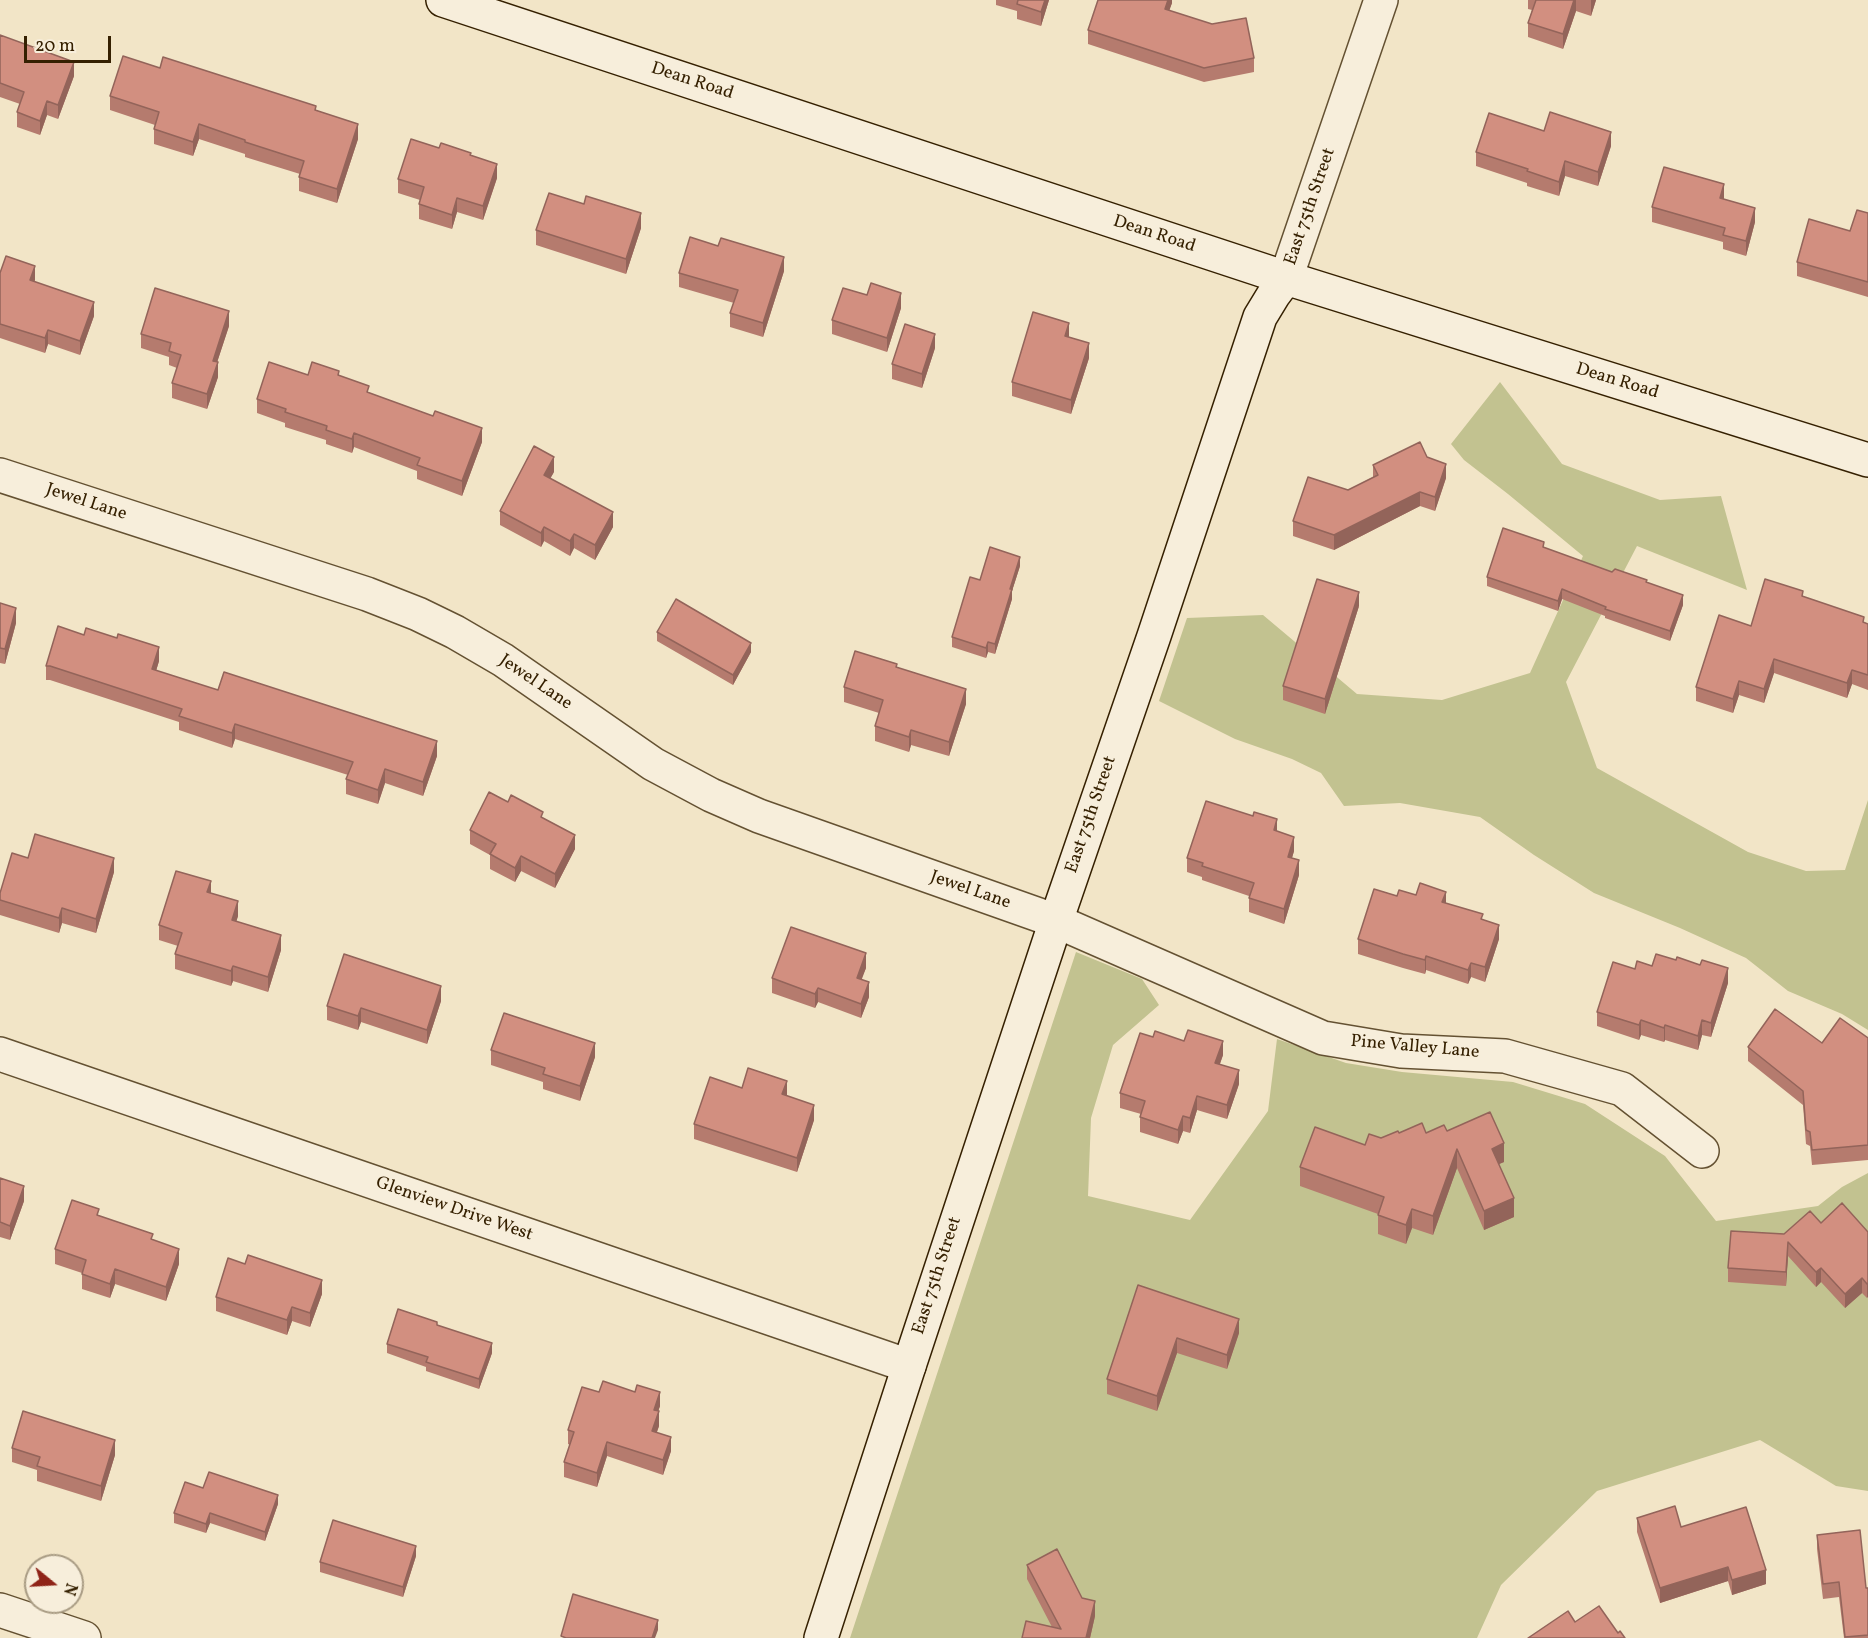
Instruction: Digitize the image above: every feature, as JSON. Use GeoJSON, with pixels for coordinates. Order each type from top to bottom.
{"type":"FeatureCollection","features":[{"type":"Feature","properties":{"kind":"street","name":"Dean Road"},"geometry":{"type":"LineString","coordinates":[[443,0],[1286,278],[1868,460]]}},
{"type":"Feature","properties":{"kind":"street","name":"East 75th Street"},"geometry":{"type":"LineString","coordinates":[[821,1638],[1056,921],[1155,636],[1260,317],[1286,278],[1381,0]]}},
{"type":"Feature","properties":{"kind":"street","name":"Jewel Lane"},"geometry":{"type":"LineString","coordinates":[[0,475],[367,594],[418,614],[503,660],[630,749],[711,795],[773,822],[1056,921]]}},
{"type":"Feature","properties":{"kind":"street","name":"Pine Valley Lane"},"geometry":{"type":"LineString","coordinates":[[1056,921],[1323,1038],[1401,1051],[1505,1056],[1622,1089],[1702,1151]]}},
{"type":"Feature","properties":{"kind":"street","name":"Glenview Drive West"},"geometry":{"type":"LineString","coordinates":[[0,1054],[909,1366]]}},
{"type":"Feature","properties":{"kind":"street"},"geometry":{"type":"LineString","coordinates":[[0,1610],[84,1638]]}},
{"type":"Feature","properties":{"kind":"green space"},"geometry":{"type":"Polygon","coordinates":[[[1500,382],[1562,464],[1660,500],[1721,496],[1747,590],[1637,546],[1566,682],[1597,768],[1748,852],[1806,871],[1845,870],[1868,800],[1868,1030],[1842,1014],[1788,991],[1746,958],[1594,893],[1480,817],[1400,803],[1344,806],[1321,773],[1292,759],[1235,739],[1159,701],[1187,618],[1263,615],[1357,694],[1442,700],[1530,673],[1583,556],[1464,460],[1451,444],[1500,382]]]}},
{"type":"Feature","properties":{"kind":"green space"},"geometry":{"type":"Polygon","coordinates":[[[1076,952],[1142,979],[1159,1005],[1113,1045],[1091,1118],[1088,1196],[1190,1220],[1268,1111],[1277,1039],[1346,1063],[1402,1072],[1513,1082],[1585,1104],[1665,1156],[1716,1221],[1818,1206],[1842,1187],[1868,1173],[1868,1491],[1836,1486],[1760,1440],[1597,1491],[1501,1585],[1477,1638],[850,1638],[1076,952]]]}},
{"type":"Feature","properties":{"kind":"building"},"geometry":{"type":"Polygon","coordinates":[[[1018,0],[1045,0],[1041,12],[1017,4],[1018,0]]]}},
{"type":"Feature","properties":{"kind":"building"},"geometry":{"type":"Polygon","coordinates":[[[1098,0],[1168,0],[1165,9],[1212,24],[1246,18],[1254,58],[1204,68],[1088,30],[1098,0]]]}},
{"type":"Feature","properties":{"kind":"building"},"geometry":{"type":"Polygon","coordinates":[[[1536,0],[1574,0],[1563,34],[1528,23],[1536,0]]]}},
{"type":"Feature","properties":{"kind":"building"},"geometry":{"type":"Polygon","coordinates":[[[0,35],[74,62],[58,105],[47,101],[40,121],[17,112],[24,92],[0,83],[0,35]]]}},
{"type":"Feature","properties":{"kind":"building"},"geometry":{"type":"Polygon","coordinates":[[[123,56],[160,68],[163,57],[316,106],[315,110],[358,124],[337,189],[299,177],[304,161],[199,124],[193,142],[154,129],[159,112],[110,96],[123,56]]]}},
{"type":"Feature","properties":{"kind":"building"},"geometry":{"type":"Polygon","coordinates":[[[1550,112],[1611,132],[1598,172],[1565,161],[1559,182],[1476,152],[1489,113],[1544,131],[1550,112]]]}},
{"type":"Feature","properties":{"kind":"building"},"geometry":{"type":"Polygon","coordinates":[[[411,139],[439,148],[441,143],[497,164],[483,206],[457,198],[452,215],[419,204],[424,187],[398,179],[411,139]]]}},
{"type":"Feature","properties":{"kind":"building"},"geometry":{"type":"Polygon","coordinates":[[[1664,167],[1724,184],[1720,198],[1755,208],[1746,241],[1723,235],[1725,228],[1652,207],[1664,167]]]}},
{"type":"Feature","properties":{"kind":"building"},"geometry":{"type":"Polygon","coordinates":[[[549,193],[584,204],[586,196],[641,213],[626,259],[536,230],[549,193]]]}},
{"type":"Feature","properties":{"kind":"building"},"geometry":{"type":"Polygon","coordinates":[[[1857,210],[1868,213],[1868,282],[1797,262],[1809,219],[1850,231],[1857,210]]]}},
{"type":"Feature","properties":{"kind":"building"},"geometry":{"type":"Polygon","coordinates":[[[690,237],[718,246],[721,238],[784,257],[763,323],[730,313],[738,290],[679,273],[690,237]]]}},
{"type":"Feature","properties":{"kind":"building"},"geometry":{"type":"Polygon","coordinates":[[[6,256],[35,266],[30,280],[94,302],[80,341],[48,330],[45,338],[0,324],[0,273],[6,256]]]}},
{"type":"Feature","properties":{"kind":"building"},"geometry":{"type":"Polygon","coordinates":[[[871,283],[901,293],[887,338],[832,320],[843,288],[867,295],[871,283]]]}},
{"type":"Feature","properties":{"kind":"building"},"geometry":{"type":"Polygon","coordinates":[[[155,288],[229,311],[213,361],[218,362],[207,394],[172,383],[181,355],[169,351],[171,343],[141,334],[155,288]]]}},
{"type":"Feature","properties":{"kind":"building"},"geometry":{"type":"Polygon","coordinates":[[[1033,312],[1069,323],[1065,336],[1089,343],[1071,400],[1012,382],[1033,312]]]}},
{"type":"Feature","properties":{"kind":"building"},"geometry":{"type":"Polygon","coordinates":[[[905,324],[935,334],[922,374],[892,364],[905,324]]]}},
{"type":"Feature","properties":{"kind":"building"},"geometry":{"type":"Polygon","coordinates":[[[269,362],[308,375],[312,362],[339,371],[338,375],[369,386],[367,392],[433,416],[435,411],[482,428],[462,481],[417,465],[420,458],[354,433],[352,439],[326,430],[327,426],[285,412],[286,409],[257,399],[269,362]]]}},
{"type":"Feature","properties":{"kind":"building"},"geometry":{"type":"Polygon","coordinates":[[[1420,442],[1427,457],[1446,464],[1435,497],[1420,492],[1334,535],[1293,521],[1308,477],[1348,490],[1378,475],[1373,465],[1420,442]]]}},
{"type":"Feature","properties":{"kind":"building"},"geometry":{"type":"Polygon","coordinates":[[[534,446],[554,457],[544,475],[613,512],[595,545],[574,534],[570,541],[544,527],[541,533],[500,511],[534,446]]]}},
{"type":"Feature","properties":{"kind":"building"},"geometry":{"type":"Polygon","coordinates":[[[1503,528],[1544,542],[1543,547],[1612,572],[1615,569],[1683,595],[1670,631],[1605,609],[1606,607],[1562,589],[1558,601],[1487,577],[1503,528]]]}},
{"type":"Feature","properties":{"kind":"building"},"geometry":{"type":"Polygon","coordinates":[[[990,547],[1020,557],[995,644],[988,642],[986,648],[952,637],[970,577],[980,580],[990,547]]]}},
{"type":"Feature","properties":{"kind":"building"},"geometry":{"type":"Polygon","coordinates":[[[1317,579],[1359,592],[1325,699],[1283,686],[1317,579]]]}},
{"type":"Feature","properties":{"kind":"building"},"geometry":{"type":"Polygon","coordinates":[[[1765,579],[1803,591],[1802,596],[1864,617],[1863,622],[1868,624],[1868,675],[1852,670],[1847,683],[1774,659],[1764,689],[1739,681],[1733,699],[1696,687],[1719,615],[1751,626],[1765,579]]]}},
{"type":"Feature","properties":{"kind":"building"},"geometry":{"type":"Polygon","coordinates":[[[676,599],[751,643],[733,675],[657,632],[676,599]]]}},
{"type":"Feature","properties":{"kind":"building"},"geometry":{"type":"Polygon","coordinates":[[[0,603],[16,608],[5,649],[0,648],[0,603]]]}},
{"type":"Feature","properties":{"kind":"building"},"geometry":{"type":"Polygon","coordinates":[[[58,626],[84,635],[86,628],[117,638],[118,634],[159,647],[152,669],[218,690],[224,672],[437,741],[423,782],[385,769],[378,790],[346,779],[353,762],[235,724],[232,733],[179,716],[182,709],[46,666],[58,626]]]}},
{"type":"Feature","properties":{"kind":"building"},"geometry":{"type":"Polygon","coordinates":[[[855,651],[897,664],[896,667],[966,689],[949,742],[911,730],[909,737],[875,726],[883,700],[844,687],[855,651]]]}},
{"type":"Feature","properties":{"kind":"building"},"geometry":{"type":"Polygon","coordinates":[[[489,792],[508,802],[511,795],[543,812],[541,817],[575,835],[555,874],[521,856],[515,868],[490,854],[496,844],[470,830],[489,792]]]}},
{"type":"Feature","properties":{"kind":"building"},"geometry":{"type":"Polygon","coordinates":[[[1206,801],[1253,816],[1254,812],[1277,819],[1274,830],[1294,837],[1288,857],[1299,860],[1284,909],[1249,898],[1254,883],[1202,866],[1203,863],[1187,858],[1206,801]]]}},
{"type":"Feature","properties":{"kind":"building"},"geometry":{"type":"Polygon","coordinates":[[[35,834],[114,858],[96,919],[62,908],[59,918],[0,900],[12,853],[28,858],[35,834]]]}},
{"type":"Feature","properties":{"kind":"building"},"geometry":{"type":"Polygon","coordinates":[[[176,871],[211,881],[207,892],[238,901],[232,920],[281,935],[268,977],[233,966],[231,971],[175,954],[182,933],[159,925],[176,871]]]}},
{"type":"Feature","properties":{"kind":"building"},"geometry":{"type":"Polygon","coordinates":[[[1420,883],[1446,892],[1442,902],[1483,914],[1481,919],[1499,925],[1485,967],[1471,963],[1468,970],[1426,956],[1425,960],[1403,954],[1358,939],[1374,889],[1397,896],[1399,890],[1416,895],[1420,883]]]}},
{"type":"Feature","properties":{"kind":"building"},"geometry":{"type":"Polygon","coordinates":[[[791,927],[866,953],[857,978],[869,982],[861,1004],[818,988],[815,994],[772,978],[791,927]]]}},
{"type":"Feature","properties":{"kind":"building"},"geometry":{"type":"Polygon","coordinates":[[[344,954],[441,986],[427,1030],[361,1008],[358,1016],[327,1006],[344,954]]]}},
{"type":"Feature","properties":{"kind":"building"},"geometry":{"type":"Polygon","coordinates":[[[1656,954],[1676,960],[1677,957],[1700,965],[1702,960],[1728,968],[1711,1023],[1702,1020],[1698,1036],[1665,1025],[1664,1028],[1641,1020],[1639,1025],[1597,1012],[1613,962],[1635,969],[1637,961],[1652,966],[1656,954]]]}},
{"type":"Feature","properties":{"kind":"building"},"geometry":{"type":"Polygon","coordinates":[[[1775,1009],[1822,1043],[1840,1018],[1868,1038],[1868,1145],[1812,1150],[1810,1132],[1806,1130],[1803,1091],[1748,1047],[1775,1009]]]}},
{"type":"Feature","properties":{"kind":"building"},"geometry":{"type":"Polygon","coordinates":[[[504,1013],[595,1043],[580,1086],[543,1074],[545,1068],[491,1050],[504,1013]]]}},
{"type":"Feature","properties":{"kind":"building"},"geometry":{"type":"Polygon","coordinates":[[[1188,1030],[1223,1041],[1215,1063],[1239,1070],[1227,1105],[1197,1096],[1190,1118],[1183,1116],[1178,1130],[1140,1117],[1145,1101],[1120,1093],[1140,1033],[1153,1037],[1155,1031],[1184,1041],[1188,1030]]]}},
{"type":"Feature","properties":{"kind":"building"},"geometry":{"type":"Polygon","coordinates":[[[748,1068],[787,1081],[782,1094],[814,1105],[797,1158],[694,1124],[710,1077],[742,1088],[748,1068]]]}},
{"type":"Feature","properties":{"kind":"building"},"geometry":{"type":"Polygon","coordinates":[[[1490,1112],[1504,1143],[1492,1149],[1514,1198],[1484,1211],[1457,1149],[1433,1216],[1412,1209],[1406,1225],[1378,1215],[1384,1197],[1300,1167],[1315,1127],[1365,1145],[1369,1134],[1381,1138],[1422,1123],[1426,1133],[1444,1125],[1447,1131],[1490,1112]]]}},
{"type":"Feature","properties":{"kind":"building"},"geometry":{"type":"Polygon","coordinates":[[[0,1178],[24,1186],[10,1226],[0,1222],[0,1178]]]}},
{"type":"Feature","properties":{"kind":"building"},"geometry":{"type":"Polygon","coordinates":[[[72,1200],[99,1209],[97,1215],[153,1234],[151,1239],[179,1249],[166,1287],[115,1269],[110,1284],[82,1274],[86,1260],[55,1249],[72,1200]]]}},
{"type":"Feature","properties":{"kind":"building"},"geometry":{"type":"Polygon","coordinates":[[[1842,1203],[1868,1232],[1867,1284],[1862,1278],[1845,1294],[1821,1268],[1816,1272],[1788,1242],[1786,1272],[1728,1268],[1731,1231],[1784,1234],[1810,1211],[1821,1223],[1842,1203]]]}},
{"type":"Feature","properties":{"kind":"building"},"geometry":{"type":"Polygon","coordinates":[[[248,1255],[322,1280],[310,1313],[292,1307],[287,1320],[216,1297],[228,1258],[245,1264],[248,1255]]]}},
{"type":"Feature","properties":{"kind":"building"},"geometry":{"type":"Polygon","coordinates":[[[1138,1285],[1239,1319],[1227,1355],[1177,1338],[1157,1396],[1107,1379],[1138,1285]]]}},
{"type":"Feature","properties":{"kind":"building"},"geometry":{"type":"Polygon","coordinates":[[[398,1309],[492,1343],[479,1379],[426,1362],[428,1357],[387,1344],[398,1309]]]}},
{"type":"Feature","properties":{"kind":"building"},"geometry":{"type":"Polygon","coordinates":[[[603,1381],[635,1392],[637,1385],[660,1392],[654,1410],[659,1411],[652,1431],[671,1437],[663,1460],[607,1442],[597,1473],[564,1462],[574,1432],[568,1430],[582,1387],[599,1392],[603,1381]]]}},
{"type":"Feature","properties":{"kind":"building"},"geometry":{"type":"Polygon","coordinates":[[[23,1411],[115,1440],[101,1486],[37,1466],[40,1457],[12,1448],[23,1411]]]}},
{"type":"Feature","properties":{"kind":"building"},"geometry":{"type":"Polygon","coordinates":[[[209,1472],[278,1495],[265,1532],[210,1513],[206,1524],[174,1513],[185,1482],[203,1488],[209,1472]]]}},
{"type":"Feature","properties":{"kind":"building"},"geometry":{"type":"Polygon","coordinates":[[[1675,1506],[1681,1527],[1746,1507],[1766,1570],[1732,1580],[1728,1567],[1660,1588],[1637,1518],[1675,1506]]]}},
{"type":"Feature","properties":{"kind":"building"},"geometry":{"type":"Polygon","coordinates":[[[333,1520],[416,1546],[403,1587],[320,1562],[333,1520]]]}},
{"type":"Feature","properties":{"kind":"building"},"geometry":{"type":"Polygon","coordinates":[[[1860,1530],[1866,1588],[1868,1588],[1868,1635],[1845,1637],[1839,1582],[1823,1584],[1817,1535],[1860,1530]]]}},
{"type":"Feature","properties":{"kind":"building"},"geometry":{"type":"Polygon","coordinates":[[[1057,1549],[1082,1598],[1095,1601],[1086,1638],[1022,1638],[1026,1621],[1061,1629],[1027,1565],[1057,1549]]]}},
{"type":"Feature","properties":{"kind":"building"},"geometry":{"type":"Polygon","coordinates":[[[573,1594],[658,1620],[652,1638],[566,1638],[561,1636],[573,1594]]]}},
{"type":"Feature","properties":{"kind":"building"},"geometry":{"type":"Polygon","coordinates":[[[1599,1606],[1618,1633],[1620,1631],[1625,1638],[1528,1638],[1568,1611],[1575,1622],[1599,1606]]]}}]}
